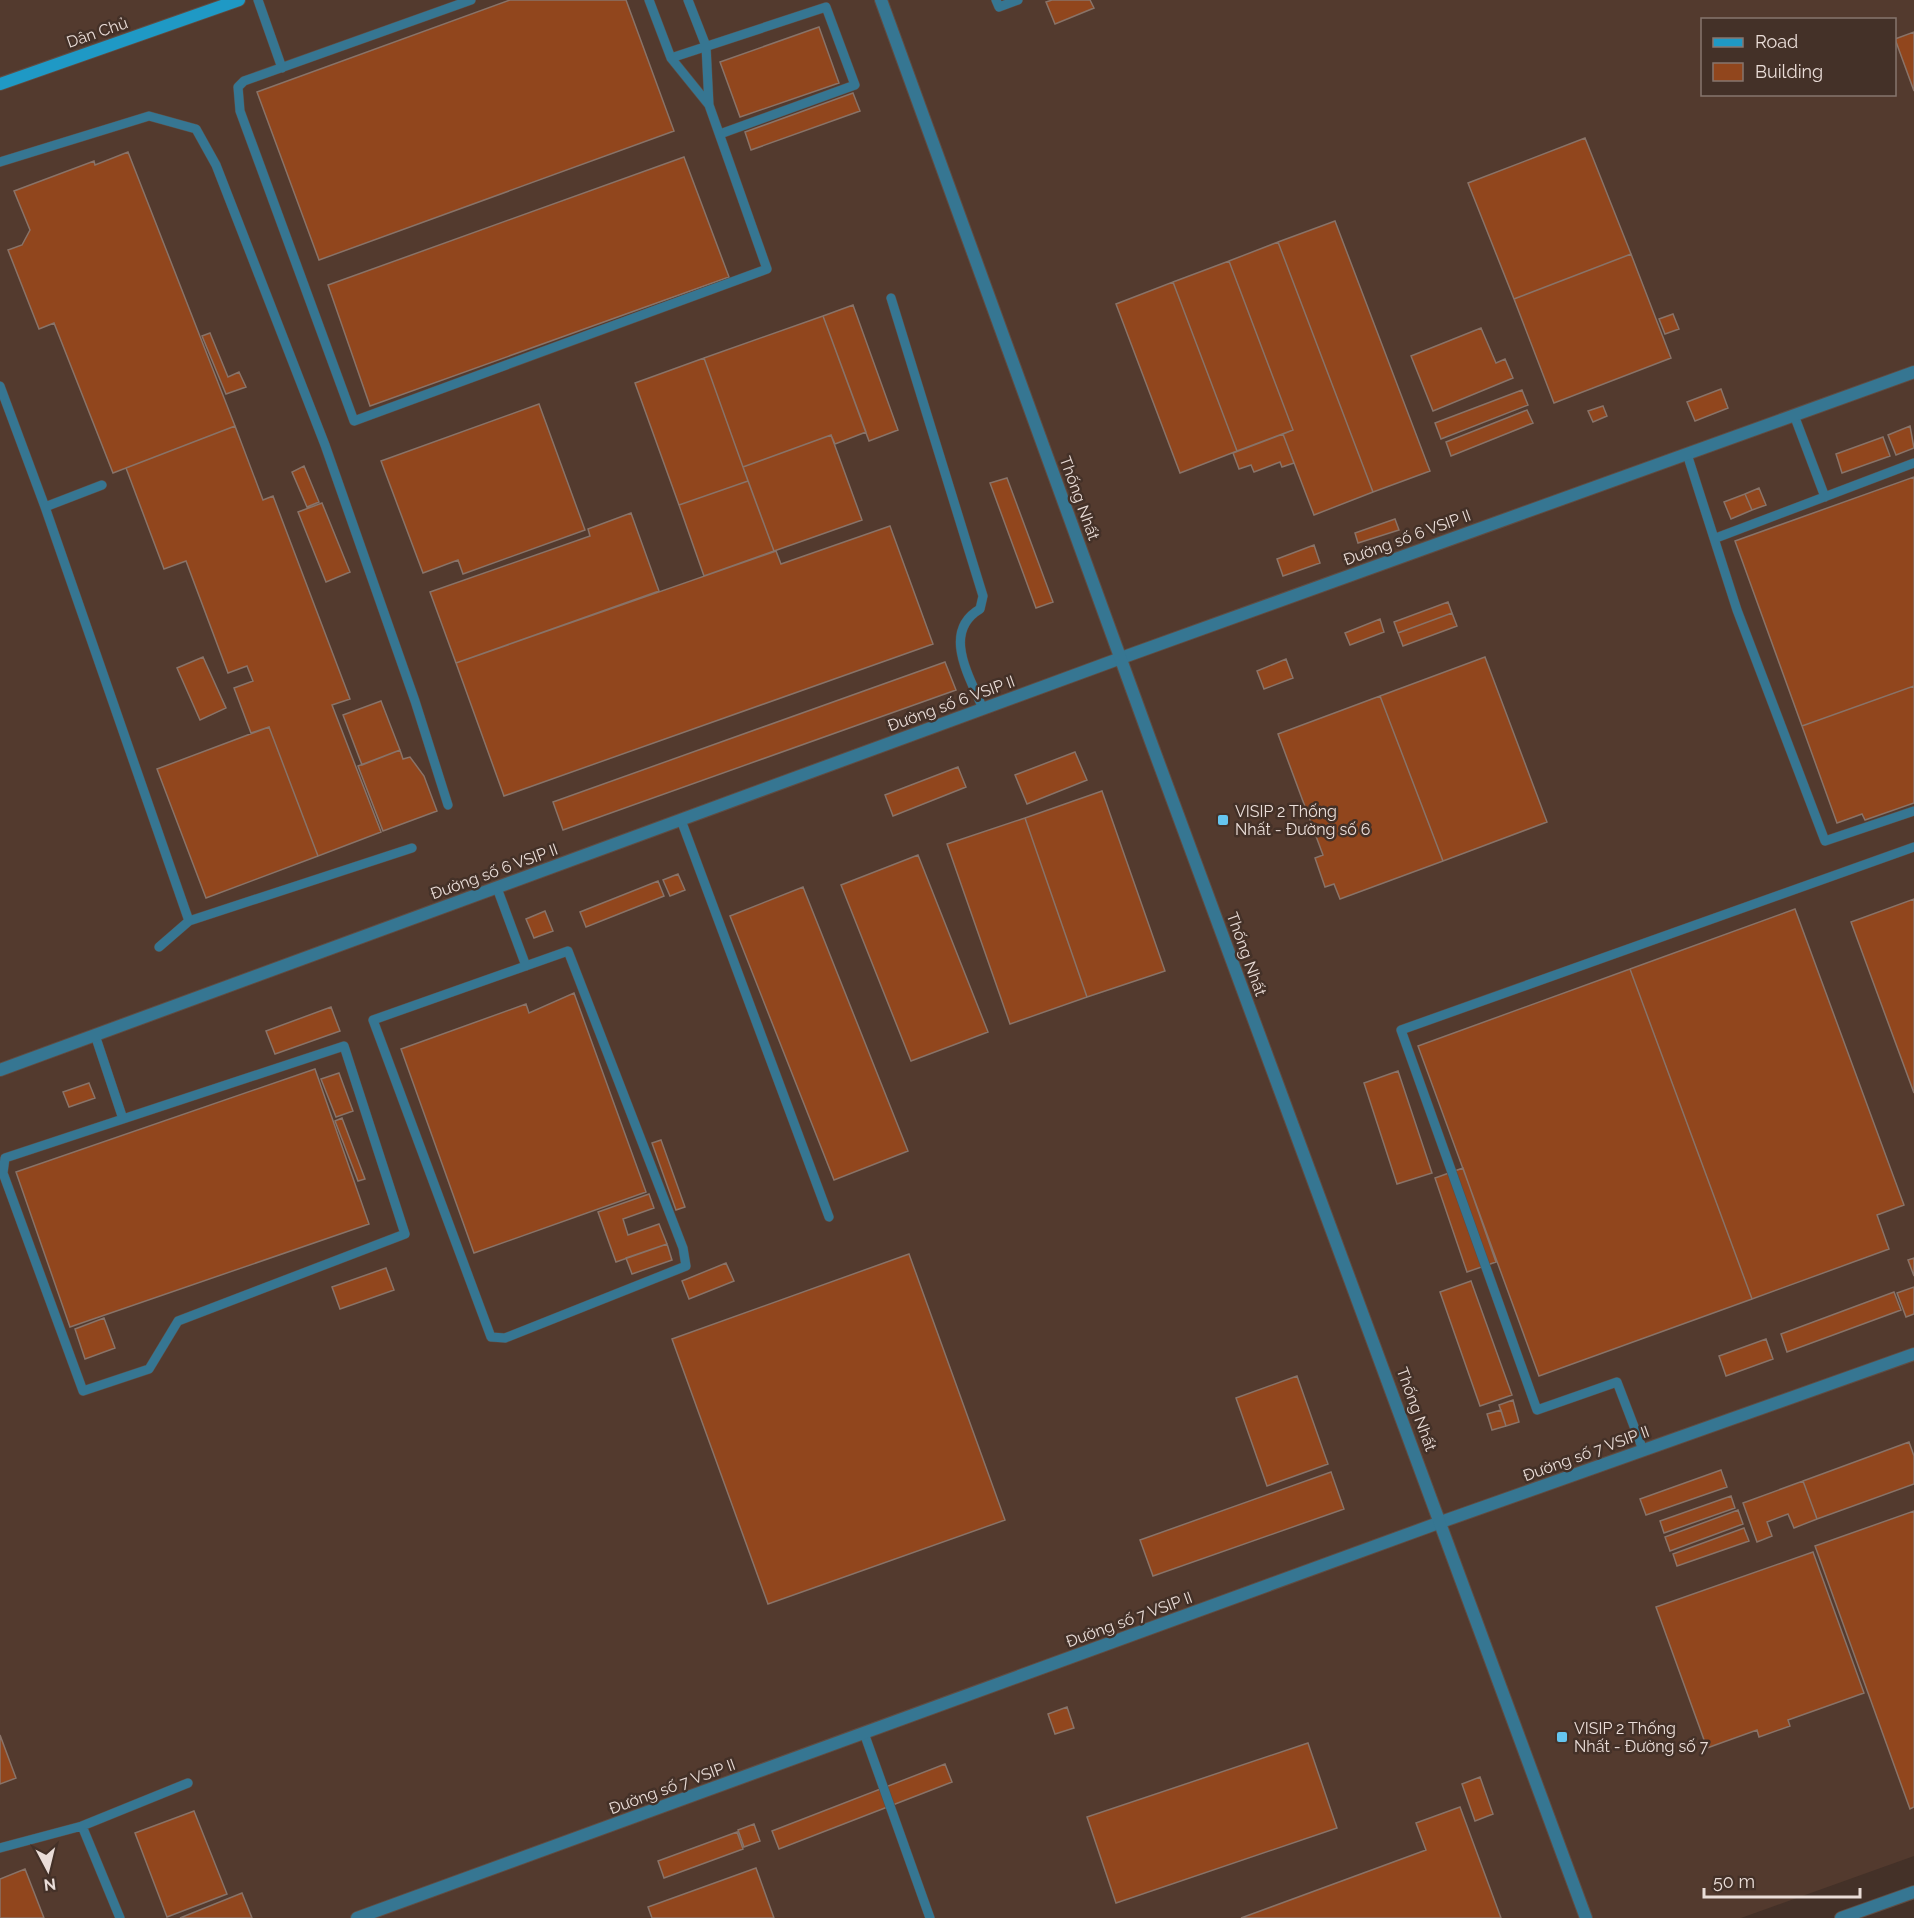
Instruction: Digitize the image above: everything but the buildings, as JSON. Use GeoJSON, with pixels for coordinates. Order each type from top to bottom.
{"type":"FeatureCollection","features":[{"type":"Feature","properties":{"kind":"main road","name":"Dân Chủ"},"geometry":{"type":"LineString","coordinates":[[0,84],[239,0]]}},
{"type":"Feature","properties":{"kind":"street","name":"Thống Nhất"},"geometry":{"type":"LineString","coordinates":[[881,0],[1586,1918]]}},
{"type":"Feature","properties":{"kind":"street","name":"Đường số 6 VSIP II"},"geometry":{"type":"LineString","coordinates":[[0,1070],[1121,658],[1914,372]]}},
{"type":"Feature","properties":{"kind":"street","name":"Đường số 7 VSIP II"},"geometry":{"type":"LineString","coordinates":[[357,1918],[1441,1522],[1914,1354]]}},
{"type":"Feature","properties":{"kind":"street"},"geometry":{"type":"LineString","coordinates":[[1841,1918],[1914,1892]]}},
{"type":"Feature","properties":{"kind":"lane"},"geometry":{"type":"LineString","coordinates":[[258,0],[282,68]]}},
{"type":"Feature","properties":{"kind":"lane"},"geometry":{"type":"LineString","coordinates":[[471,0],[244,81],[238,87],[240,111],[354,421],[767,269],[709,105],[706,46],[688,0]]}},
{"type":"Feature","properties":{"kind":"lane"},"geometry":{"type":"LineString","coordinates":[[649,0],[671,58],[709,105]]}},
{"type":"Feature","properties":{"kind":"lane"},"geometry":{"type":"LineString","coordinates":[[996,0],[999,7],[1018,0]]}},
{"type":"Feature","properties":{"kind":"lane"},"geometry":{"type":"LineString","coordinates":[[671,58],[826,7],[855,85],[720,134]]}},
{"type":"Feature","properties":{"kind":"lane"},"geometry":{"type":"LineString","coordinates":[[0,162],[149,116],[196,129],[216,165],[325,445],[415,701],[448,805]]}},
{"type":"Feature","properties":{"kind":"lane"},"geometry":{"type":"LineString","coordinates":[[891,298],[982,596],[980,609],[968,616],[961,626],[960,640],[963,659],[983,709]]}},
{"type":"Feature","properties":{"kind":"lane"},"geometry":{"type":"LineString","coordinates":[[0,386],[45,507],[189,921]]}},
{"type":"Feature","properties":{"kind":"lane"},"geometry":{"type":"LineString","coordinates":[[1794,415],[1825,496]]}},
{"type":"Feature","properties":{"kind":"lane"},"geometry":{"type":"LineString","coordinates":[[1687,454],[1716,538],[1737,610],[1825,841],[1914,811]]}},
{"type":"Feature","properties":{"kind":"lane"},"geometry":{"type":"LineString","coordinates":[[1716,538],[1914,463]]}},
{"type":"Feature","properties":{"kind":"lane"},"geometry":{"type":"LineString","coordinates":[[45,507],[102,485]]}},
{"type":"Feature","properties":{"kind":"lane"},"geometry":{"type":"LineString","coordinates":[[681,820],[829,1217]]}},
{"type":"Feature","properties":{"kind":"lane"},"geometry":{"type":"LineString","coordinates":[[1643,1450],[1617,1382],[1538,1410],[1401,1030],[1914,847]]}},
{"type":"Feature","properties":{"kind":"lane"},"geometry":{"type":"LineString","coordinates":[[159,947],[189,921],[412,848]]}},
{"type":"Feature","properties":{"kind":"lane"},"geometry":{"type":"LineString","coordinates":[[497,888],[526,966]]}},
{"type":"Feature","properties":{"kind":"lane"},"geometry":{"type":"LineString","coordinates":[[568,951],[683,1248],[686,1266],[505,1338],[491,1337],[373,1020],[526,966],[568,951]]}},
{"type":"Feature","properties":{"kind":"lane"},"geometry":{"type":"LineString","coordinates":[[95,1035],[123,1119]]}},
{"type":"Feature","properties":{"kind":"lane"},"geometry":{"type":"LineString","coordinates":[[344,1046],[405,1234],[178,1321],[149,1369],[82,1391],[3,1173],[5,1158],[123,1119],[344,1046]]}},
{"type":"Feature","properties":{"kind":"lane"},"geometry":{"type":"LineString","coordinates":[[864,1733],[930,1918]]}},
{"type":"Feature","properties":{"kind":"lane"},"geometry":{"type":"LineString","coordinates":[[0,1848],[82,1826],[188,1782]]}},
{"type":"Feature","properties":{"kind":"lane"},"geometry":{"type":"LineString","coordinates":[[82,1826],[120,1918]]}},
{"type":"Feature","properties":{"kind":"shaded area"},"geometry":{"type":"Polygon","coordinates":[[[0,0],[1914,0],[1914,1856],[1741,1918],[0,1918],[0,0]]]}},
{"type":"Feature","properties":{"kind":"place","name":"VISIP 2 Thống Nhất - Đường số 6"},"geometry":{"type":"Point","coordinates":[1223,820]}},
{"type":"Feature","properties":{"kind":"place","name":"VISIP 2 Thống Nhất - Đường số 7"},"geometry":{"type":"Point","coordinates":[1562,1737]}}]}
